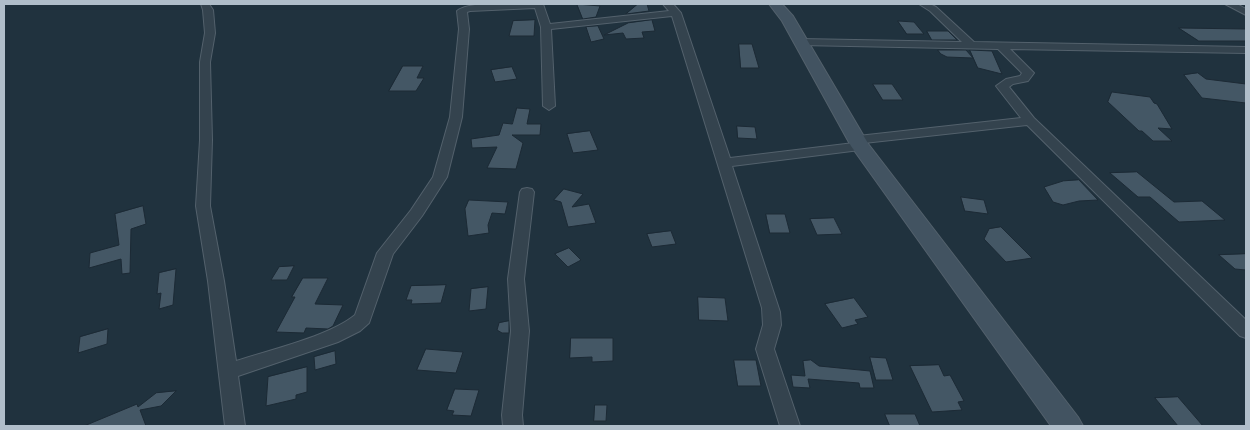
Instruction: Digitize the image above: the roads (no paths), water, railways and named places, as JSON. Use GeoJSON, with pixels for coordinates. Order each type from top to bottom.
{"type":"FeatureCollection","features":[{"type":"Feature","properties":{"kind":"street"},"geometry":{"type":"LineString","coordinates":[[205,4],[208,10],[210,33],[204,62],[206,140],[203,206],[216,281],[235,426]]}},
{"type":"Feature","properties":{"kind":"street"},"geometry":{"type":"LineString","coordinates":[[229,371],[331,337],[354,326],[363,318],[385,253],[416,214],[440,178],[456,118],[464,29],[462,11],[468,8],[536,4],[540,7],[546,27],[549,106]]}},
{"type":"Feature","properties":{"kind":"street"},"geometry":{"type":"LineString","coordinates":[[775,4],[788,20],[859,143],[1068,426]]}},
{"type":"Feature","properties":{"kind":"street"},"geometry":{"type":"LineString","coordinates":[[923,4],[933,9],[971,45]]}},
{"type":"Feature","properties":{"kind":"street"},"geometry":{"type":"LineString","coordinates":[[1230,4],[1246,12]]}},
{"type":"Feature","properties":{"kind":"street"},"geometry":{"type":"LineString","coordinates":[[546,27],[672,8],[725,163],[772,314],[772,325],[765,341],[765,349],[790,426]]}},
{"type":"Feature","properties":{"kind":"street"},"geometry":{"type":"LineString","coordinates":[[801,42],[1246,50]]}},
{"type":"Feature","properties":{"kind":"street"},"geometry":{"type":"LineString","coordinates":[[1001,46],[1028,73],[1024,79],[1010,81],[1002,86],[1030,121],[1246,331]]}},
{"type":"Feature","properties":{"kind":"street"},"geometry":{"type":"LineString","coordinates":[[725,163],[859,143],[1030,121]]}},
{"type":"Feature","properties":{"kind":"street"},"geometry":{"type":"LineString","coordinates":[[513,426],[512,415],[520,331],[516,279],[527,192]]}}]}
